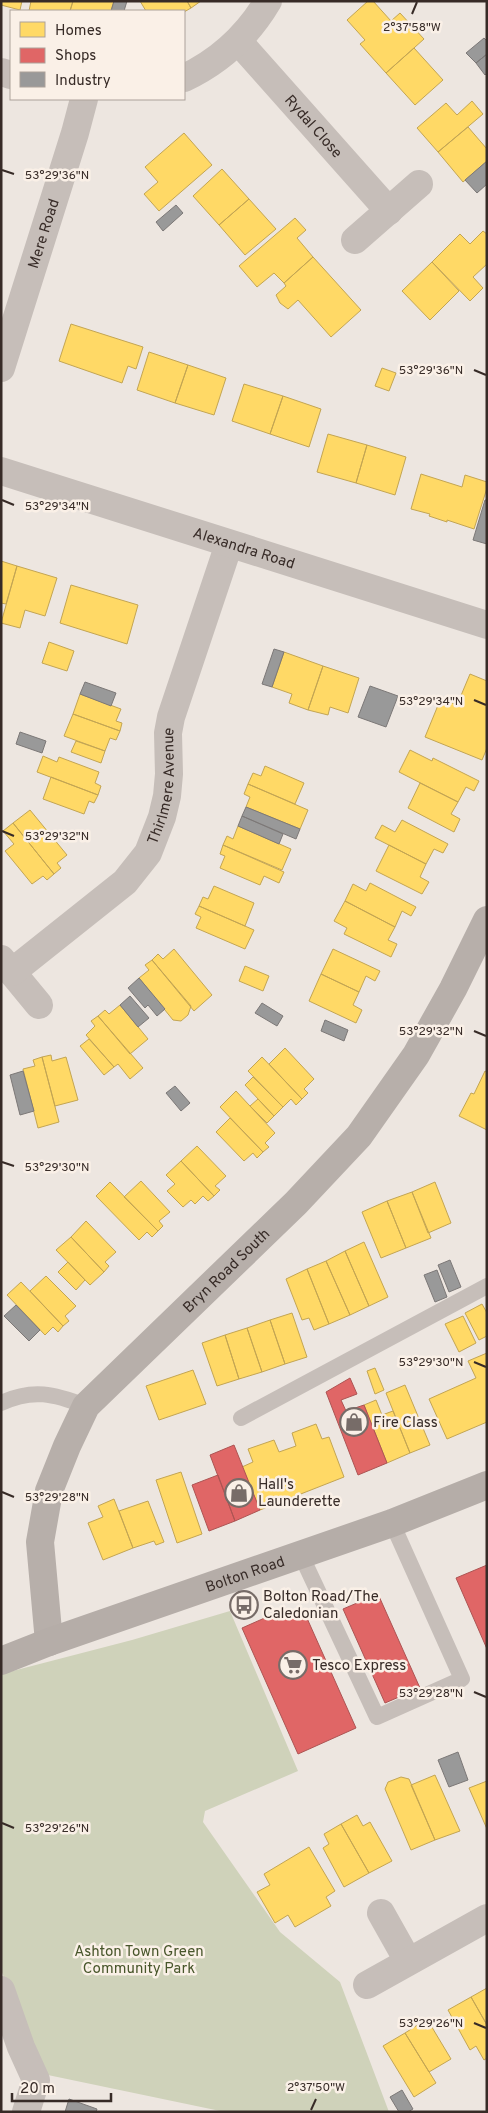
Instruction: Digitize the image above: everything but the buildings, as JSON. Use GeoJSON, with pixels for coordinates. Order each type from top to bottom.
{"type":"FeatureCollection","features":[{"type":"Feature","properties":{"kind":"main road","name":"Bryn Road South"},"geometry":{"type":"LineString","coordinates":[[49,1642],[40,1542],[49,1490],[86,1406],[296,1203],[359,1136],[416,1055],[453,989],[487,920]]}},
{"type":"Feature","properties":{"kind":"main road","name":"Bolton Road"},"geometry":{"type":"LineString","coordinates":[[1,1660],[392,1523],[487,1485]]}},
{"type":"Feature","properties":{"kind":"street"},"geometry":{"type":"LineString","coordinates":[[185,77],[215,60],[238,41],[256,21],[268,1]]}},
{"type":"Feature","properties":{"kind":"street","name":"Rydal Close"},"geometry":{"type":"LineString","coordinates":[[238,41],[389,210]]}},
{"type":"Feature","properties":{"kind":"street","name":"Mere Road"},"geometry":{"type":"LineString","coordinates":[[1,368],[75,134],[84,100]]}},
{"type":"Feature","properties":{"kind":"street"},"geometry":{"type":"LineString","coordinates":[[355,240],[420,184]]}},
{"type":"Feature","properties":{"kind":"street","name":"Alexandra Road"},"geometry":{"type":"LineString","coordinates":[[1,471],[487,625]]}},
{"type":"Feature","properties":{"kind":"street","name":"Thirlmere Avenue"},"geometry":{"type":"LineString","coordinates":[[39,1006],[7,965],[125,882],[148,853],[156,836],[167,796],[169,774],[168,734],[171,717],[229,544]]}},
{"type":"Feature","properties":{"kind":"street"},"geometry":{"type":"LineString","coordinates":[[381,1913],[408,1961]]}},
{"type":"Feature","properties":{"kind":"street"},"geometry":{"type":"LineString","coordinates":[[368,1985],[487,1918]]}},
{"type":"Feature","properties":{"kind":"street"},"geometry":{"type":"LineString","coordinates":[[1,1990],[21,2047],[36,2080],[26,2112]]}},
{"type":"Feature","properties":{"kind":"lane"},"geometry":{"type":"LineString","coordinates":[[242,1418],[487,1286]]}},
{"type":"Feature","properties":{"kind":"lane"},"geometry":{"type":"LineString","coordinates":[[1,1403],[18,1395],[45,1393],[86,1406]]}},
{"type":"Feature","properties":{"kind":"lane"},"geometry":{"type":"LineString","coordinates":[[301,1555],[377,1717],[462,1680],[392,1523]]}},
{"type":"Feature","properties":{"kind":"green space","name":"Ashton Town Green Community Park"},"geometry":{"type":"Polygon","coordinates":[[[230,1611],[298,1771],[205,1811],[203,1822],[280,1932],[340,1982],[389,2112],[225,2112],[43,2074],[1,1970],[1,1674],[132,1640],[230,1611]]]}},
{"type":"Feature","properties":{"kind":"place","name":"Fire Class"},"geometry":{"type":"Point","coordinates":[354,1422]}},
{"type":"Feature","properties":{"kind":"place","name":"Hall's Launderette"},"geometry":{"type":"Point","coordinates":[239,1493]}},
{"type":"Feature","properties":{"kind":"place","name":"Bolton Road/The Caledonian"},"geometry":{"type":"Point","coordinates":[244,1605]}},
{"type":"Feature","properties":{"kind":"place","name":"Tesco Express"},"geometry":{"type":"Point","coordinates":[293,1665]}}]}
